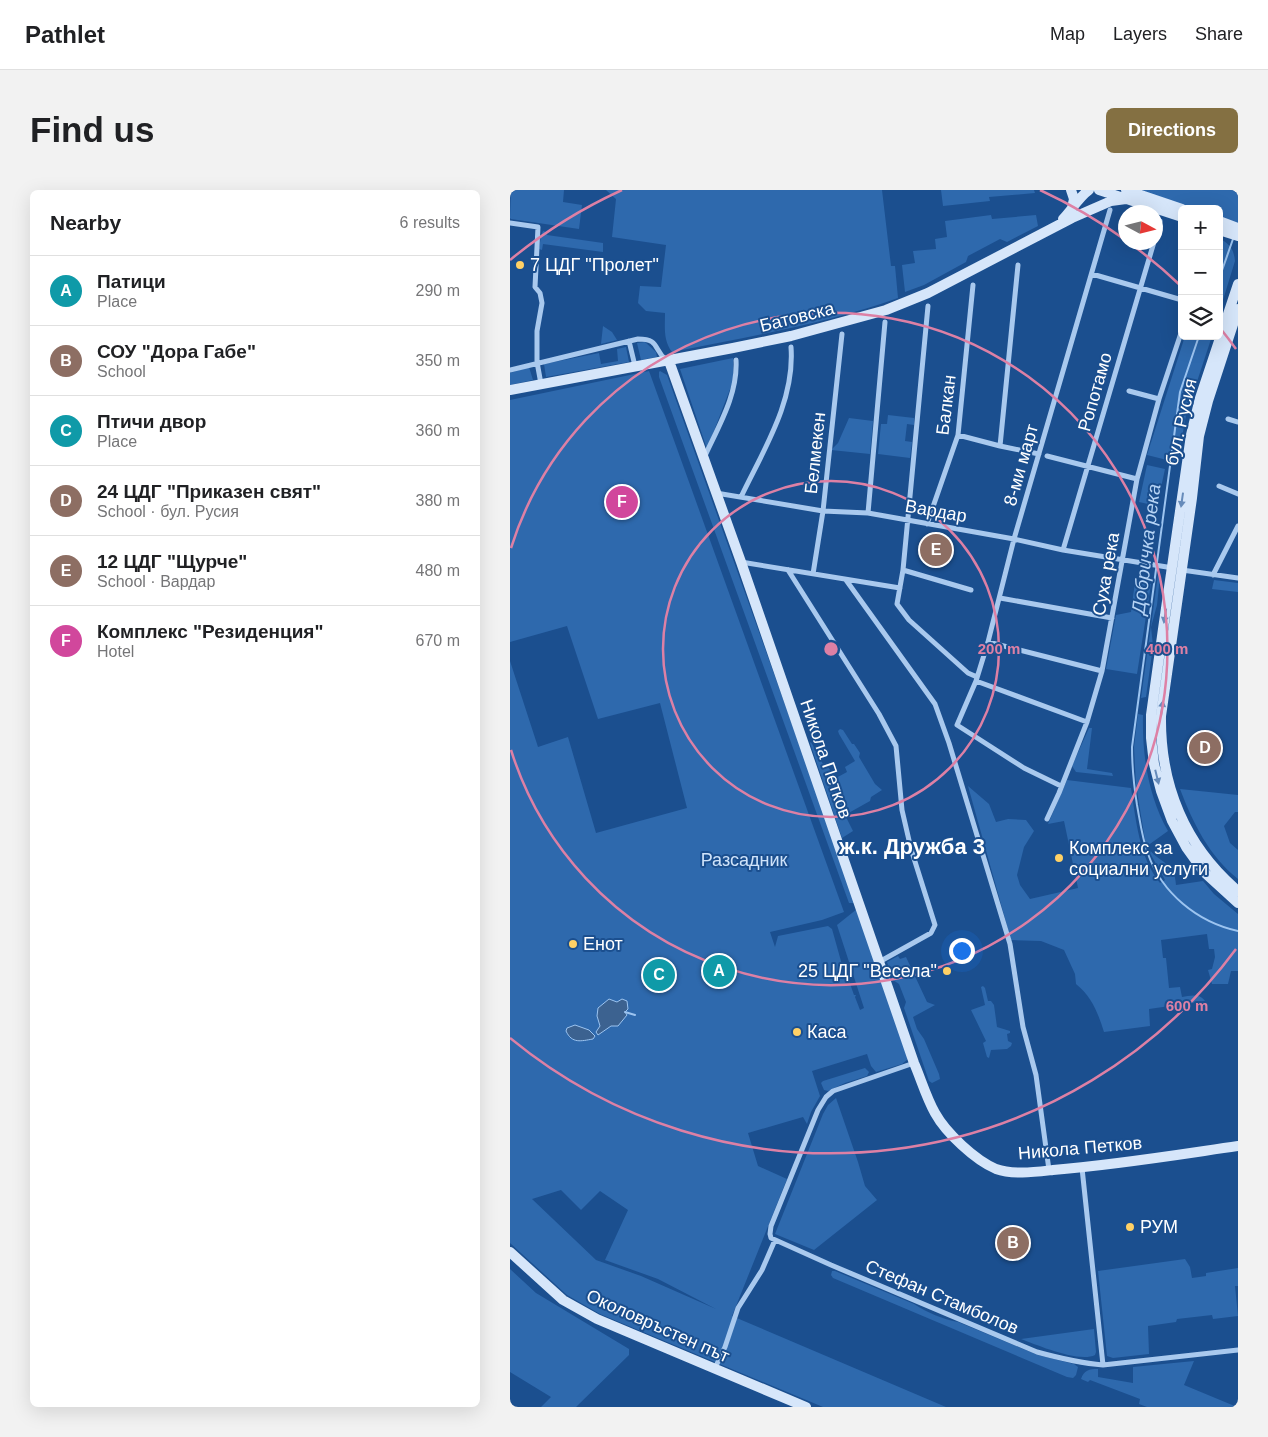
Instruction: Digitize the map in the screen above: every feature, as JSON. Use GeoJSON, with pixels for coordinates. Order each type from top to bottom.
{"type":"FeatureCollection","features":[{"type":"Feature","properties":{"kind":"main road"},"geometry":{"type":"LineString","coordinates":[[1072,190],[1074,199],[1072,215]]}},
{"type":"Feature","properties":{"kind":"main road"},"geometry":{"type":"LineString","coordinates":[[1072,215],[1090,204],[1090,190]]}},
{"type":"Feature","properties":{"kind":"main road"},"geometry":{"type":"LineString","coordinates":[[1099,190],[1126,194],[1178,208]]}},
{"type":"Feature","properties":{"kind":"main road"},"geometry":{"type":"LineString","coordinates":[[1126,194],[1178,215]]}},
{"type":"Feature","properties":{"kind":"main road","name":"Батовска"},"geometry":{"type":"LineString","coordinates":[[510,390],[686,358],[791,336],[886,310],[928,293],[1072,215],[1126,194]]}},
{"type":"Feature","properties":{"kind":"main road"},"geometry":{"type":"LineString","coordinates":[[1226,227],[1238,236]]}},
{"type":"Feature","properties":{"kind":"main road"},"geometry":{"type":"LineString","coordinates":[[1226,227],[1238,242]]}},
{"type":"Feature","properties":{"kind":"main road","name":"бул. Русия"},"geometry":{"type":"LineString","coordinates":[[1238,284],[1195,417],[1191,435],[1151,715],[1154,764],[1172,821],[1186,847],[1204,872],[1238,903]]}},
{"type":"Feature","properties":{"kind":"main road","name":"бул. Русия"},"geometry":{"type":"LineString","coordinates":[[1238,309],[1208,401],[1199,436],[1173,568],[1160,737],[1163,763],[1181,817],[1194,842],[1211,866],[1238,891]]}},
{"type":"Feature","properties":{"kind":"main road"},"geometry":{"type":"LineString","coordinates":[[674,375],[678,365],[686,358]]}},
{"type":"Feature","properties":{"kind":"main road","name":"Никола Петков"},"geometry":{"type":"LineString","coordinates":[[669,361],[741,562],[914,1063],[935,1113],[946,1129],[973,1154],[998,1170],[1025,1172],[1082,1168],[1238,1146]]}},
{"type":"Feature","properties":{"kind":"main road","name":"Околовръстен път"},"geometry":{"type":"LineString","coordinates":[[510,1252],[563,1300],[597,1320],[806,1407]]}},
{"type":"Feature","properties":{"kind":"street","name":"8-ми март"},"geometry":{"type":"LineString","coordinates":[[1061,786],[1024,768],[956,726],[976,679],[988,642],[1014,539],[1110,210]]}},
{"type":"Feature","properties":{"kind":"street"},"geometry":{"type":"LineString","coordinates":[[510,223],[538,227],[535,287],[540,293],[542,303],[537,331],[536,362],[541,384]]}},
{"type":"Feature","properties":{"kind":"street","name":"Ропотамо"},"geometry":{"type":"LineString","coordinates":[[1063,550],[1152,250]]}},
{"type":"Feature","properties":{"kind":"street"},"geometry":{"type":"LineString","coordinates":[[1000,446],[1018,265]]}},
{"type":"Feature","properties":{"kind":"street"},"geometry":{"type":"LineString","coordinates":[[1092,274],[1178,299]]}},
{"type":"Feature","properties":{"kind":"street","name":"Балкан"},"geometry":{"type":"LineString","coordinates":[[927,524],[958,434],[973,285]]}},
{"type":"Feature","properties":{"kind":"street"},"geometry":{"type":"LineString","coordinates":[[928,306],[903,570],[897,604],[909,620],[968,674],[976,679],[1087,722]]}},
{"type":"Feature","properties":{"kind":"street"},"geometry":{"type":"LineString","coordinates":[[868,513],[885,322]]}},
{"type":"Feature","properties":{"kind":"street","name":"Белмекен"},"geometry":{"type":"LineString","coordinates":[[814,574],[823,511],[842,334]]}},
{"type":"Feature","properties":{"kind":"street"},"geometry":{"type":"LineString","coordinates":[[510,370],[536,362],[649,339],[656,345],[663,358],[669,361]]}},
{"type":"Feature","properties":{"kind":"street","name":"Суха река"},"geometry":{"type":"LineString","coordinates":[[1047,819],[1087,722],[1102,671],[1137,479],[1159,399],[1179,340]]}},
{"type":"Feature","properties":{"kind":"street"},"geometry":{"type":"LineString","coordinates":[[629,342],[636,367]]}},
{"type":"Feature","properties":{"kind":"street"},"geometry":{"type":"LineString","coordinates":[[740,497],[777,422],[783,405],[791,372],[791,347]]}},
{"type":"Feature","properties":{"kind":"street"},"geometry":{"type":"LineString","coordinates":[[704,458],[731,397],[736,377],[736,360]]}},
{"type":"Feature","properties":{"kind":"street"},"geometry":{"type":"LineString","coordinates":[[1129,391],[1159,399]]}},
{"type":"Feature","properties":{"kind":"street"},"geometry":{"type":"LineString","coordinates":[[1228,418],[1238,422]]}},
{"type":"Feature","properties":{"kind":"street"},"geometry":{"type":"LineString","coordinates":[[958,434],[1000,446],[1039,454]]}},
{"type":"Feature","properties":{"kind":"street"},"geometry":{"type":"LineString","coordinates":[[1047,456],[1137,479]]}},
{"type":"Feature","properties":{"kind":"street"},"geometry":{"type":"LineString","coordinates":[[1219,486],[1238,494]]}},
{"type":"Feature","properties":{"kind":"street","name":"Вардар"},"geometry":{"type":"LineString","coordinates":[[716,493],[823,511],[868,513],[1014,539],[1063,550],[1173,568]]}},
{"type":"Feature","properties":{"kind":"street"},"geometry":{"type":"LineString","coordinates":[[1213,575],[1238,526]]}},
{"type":"Feature","properties":{"kind":"street"},"geometry":{"type":"LineString","coordinates":[[741,562],[900,588]]}},
{"type":"Feature","properties":{"kind":"street"},"geometry":{"type":"LineString","coordinates":[[1173,568],[1238,578]]}},
{"type":"Feature","properties":{"kind":"street"},"geometry":{"type":"LineString","coordinates":[[788,570],[879,714],[896,746],[902,810],[911,849],[935,925],[931,933],[879,962]]}},
{"type":"Feature","properties":{"kind":"street"},"geometry":{"type":"LineString","coordinates":[[903,570],[971,590]]}},
{"type":"Feature","properties":{"kind":"street"},"geometry":{"type":"LineString","coordinates":[[846,580],[935,704],[949,743],[1010,944],[1022,1027],[1036,1075],[1049,1170]]}},
{"type":"Feature","properties":{"kind":"street"},"geometry":{"type":"LineString","coordinates":[[1000,598],[1112,618]]}},
{"type":"Feature","properties":{"kind":"street"},"geometry":{"type":"LineString","coordinates":[[988,642],[1102,671]]}},
{"type":"Feature","properties":{"kind":"street"},"geometry":{"type":"LineString","coordinates":[[714,1370],[725,1347],[738,1308],[762,1270],[775,1240],[770,1234],[771,1226],[818,1110],[826,1096],[840,1088],[914,1063]]}},
{"type":"Feature","properties":{"kind":"street"},"geometry":{"type":"LineString","coordinates":[[1082,1168],[1103,1365]]}},
{"type":"Feature","properties":{"kind":"street","name":"Стефан Стамболов"},"geometry":{"type":"LineString","coordinates":[[775,1240],[1037,1352],[1084,1363],[1103,1365],[1238,1350]]}},
{"type":"Feature","properties":{"kind":"green space"},"geometry":{"type":"Polygon","coordinates":[[[511,190],[564,190],[563,202],[582,205],[579,229],[511,219],[511,190]]]}},
{"type":"Feature","properties":{"kind":"green space"},"geometry":{"type":"Polygon","coordinates":[[[606,190],[882,190],[891,266],[895,266],[898,298],[814,323],[672,352],[666,338],[665,313],[646,311],[638,303],[640,286],[661,287],[666,245],[612,237],[616,199],[606,190]]]}},
{"type":"Feature","properties":{"kind":"green space"},"geometry":{"type":"Polygon","coordinates":[[[941,190],[1034,190],[1035,193],[989,197],[990,201],[943,206],[941,190]]]}},
{"type":"Feature","properties":{"kind":"green space"},"geometry":{"type":"Polygon","coordinates":[[[1140,190],[1238,190],[1238,224],[1223,218],[1223,205],[1183,205],[1140,190]]]}},
{"type":"Feature","properties":{"kind":"green space"},"geometry":{"type":"Polygon","coordinates":[[[991,215],[992,219],[1036,215],[1038,226],[1007,242],[1000,239],[968,256],[966,262],[924,285],[905,292],[902,265],[915,263],[913,251],[936,249],[935,239],[947,237],[945,221],[991,215]]]}},
{"type":"Feature","properties":{"kind":"green space"},"geometry":{"type":"Polygon","coordinates":[[[543,231],[547,235],[603,243],[603,252],[543,244],[542,250],[539,249],[543,231]]]}},
{"type":"Feature","properties":{"kind":"green space"},"geometry":{"type":"Polygon","coordinates":[[[1223,241],[1233,251],[1235,261],[1223,300],[1223,241]]]}},
{"type":"Feature","properties":{"kind":"green space"},"geometry":{"type":"Polygon","coordinates":[[[603,326],[612,332],[617,340],[601,344],[603,326]]]}},
{"type":"Feature","properties":{"kind":"green space"},"geometry":{"type":"Polygon","coordinates":[[[1184,340],[1211,340],[1186,415],[1177,466],[1163,459],[1147,455],[1184,340]]]}},
{"type":"Feature","properties":{"kind":"green space"},"geometry":{"type":"Polygon","coordinates":[[[645,342],[656,352],[657,357],[641,360],[637,343],[645,342]]]}},
{"type":"Feature","properties":{"kind":"green space"},"geometry":{"type":"Polygon","coordinates":[[[626,347],[629,362],[546,377],[544,364],[599,353],[601,364],[618,361],[617,349],[626,347]]]}},
{"type":"Feature","properties":{"kind":"green space"},"geometry":{"type":"Polygon","coordinates":[[[733,358],[732,384],[707,449],[680,369],[733,358]]]}},
{"type":"Feature","properties":{"kind":"green space"},"geometry":{"type":"Polygon","coordinates":[[[529,367],[533,380],[510,385],[510,373],[529,367]]]}},
{"type":"Feature","properties":{"kind":"green space","name":"Разсадник"},"geometry":{"type":"Polygon","coordinates":[[[649,371],[844,912],[822,920],[770,932],[775,947],[778,936],[828,926],[832,929],[846,979],[848,978],[854,995],[856,995],[860,1010],[864,1008],[837,925],[857,909],[908,1059],[902,1064],[876,1072],[871,1066],[867,1054],[812,1071],[820,1096],[807,1124],[803,1117],[748,1133],[758,1166],[787,1179],[732,1316],[946,1407],[823,1407],[600,1314],[567,1295],[510,1243],[510,661],[538,747],[568,737],[596,833],[687,808],[660,703],[598,719],[567,626],[510,642],[510,400],[649,371]],[[561,1190],[532,1199],[596,1260],[641,1276],[716,1309],[658,1279],[605,1260],[628,1210],[600,1191],[581,1210],[561,1190]]]}},
{"type":"Feature","properties":{"kind":"green space"},"geometry":{"type":"Polygon","coordinates":[[[660,371],[667,375],[855,900],[854,903],[849,903],[659,377],[660,371]]]}},
{"type":"Feature","properties":{"kind":"green space"},"geometry":{"type":"Polygon","coordinates":[[[888,415],[914,418],[914,425],[907,424],[905,441],[912,442],[910,458],[878,454],[881,424],[887,424],[888,415]]]}},
{"type":"Feature","properties":{"kind":"green space"},"geometry":{"type":"Polygon","coordinates":[[[849,418],[873,421],[870,454],[831,450],[838,443],[849,418]]]}},
{"type":"Feature","properties":{"kind":"green space"},"geometry":{"type":"Polygon","coordinates":[[[1147,465],[1165,469],[1157,506],[1139,502],[1147,465]]]}},
{"type":"Feature","properties":{"kind":"green space"},"geometry":{"type":"Polygon","coordinates":[[[1158,575],[1160,576],[1157,605],[1151,627],[1153,646],[1146,697],[1141,698],[1158,575]]]}},
{"type":"Feature","properties":{"kind":"green space"},"geometry":{"type":"Polygon","coordinates":[[[1214,580],[1238,583],[1238,592],[1212,589],[1214,580]]]}},
{"type":"Feature","properties":{"kind":"green space"},"geometry":{"type":"Polygon","coordinates":[[[1135,582],[1151,584],[1137,674],[1106,669],[1116,615],[1131,612],[1135,582]]]}},
{"type":"Feature","properties":{"kind":"green space"},"geometry":{"type":"Polygon","coordinates":[[[1138,714],[1143,715],[1145,760],[1151,789],[1161,818],[1168,831],[1147,846],[1151,852],[1173,871],[1176,885],[1203,881],[1214,894],[1238,914],[1238,971],[1231,971],[1228,984],[1212,984],[1208,970],[1212,969],[1215,957],[1214,949],[1209,949],[1207,934],[1161,940],[1163,958],[1166,958],[1169,988],[1180,987],[1182,997],[1197,996],[1205,1001],[1149,1009],[1150,1026],[1104,1032],[1094,1006],[1076,984],[1075,974],[1064,950],[1041,941],[1011,940],[968,786],[989,804],[996,822],[1008,819],[1026,820],[1034,831],[1024,847],[1017,875],[1020,885],[1030,899],[1078,888],[1064,821],[1048,824],[1067,780],[1131,788],[1143,850],[1147,862],[1160,883],[1165,880],[1146,846],[1136,785],[1134,747],[1138,714]]]}},
{"type":"Feature","properties":{"kind":"green space"},"geometry":{"type":"Polygon","coordinates":[[[1089,728],[1092,728],[1087,769],[1112,773],[1113,776],[1076,772],[1072,766],[1089,728]]]}},
{"type":"Feature","properties":{"kind":"green space"},"geometry":{"type":"Polygon","coordinates":[[[840,729],[843,730],[852,744],[854,744],[860,753],[859,757],[875,784],[882,790],[871,797],[870,801],[845,815],[853,831],[842,838],[810,743],[823,764],[825,763],[836,778],[847,772],[845,767],[855,761],[839,734],[838,731],[840,729]]]}},
{"type":"Feature","properties":{"kind":"green space"},"geometry":{"type":"Polygon","coordinates":[[[1180,789],[1238,795],[1238,812],[1235,812],[1224,826],[1230,843],[1238,850],[1238,879],[1210,849],[1190,814],[1180,789]]]}},
{"type":"Feature","properties":{"kind":"green space"},"geometry":{"type":"Polygon","coordinates":[[[898,956],[900,959],[906,957],[927,1002],[935,1005],[913,1017],[939,1074],[940,1079],[932,1083],[929,1081],[904,1008],[906,1002],[899,984],[893,980],[887,962],[898,956]]]}},
{"type":"Feature","properties":{"kind":"green space"},"geometry":{"type":"Polygon","coordinates":[[[983,986],[988,1001],[991,1001],[994,1005],[997,1027],[1010,1031],[1007,1034],[1008,1041],[1012,1043],[1007,1049],[991,1050],[989,1058],[983,1043],[986,1041],[971,1010],[985,1005],[981,987],[983,986]]]}},
{"type":"Feature","properties":{"kind":"green space"},"geometry":{"type":"Polygon","coordinates":[[[865,1068],[869,1072],[867,1076],[828,1091],[824,1090],[821,1083],[823,1081],[865,1068]]]}},
{"type":"Feature","properties":{"kind":"green space"},"geometry":{"type":"Polygon","coordinates":[[[836,1098],[865,1186],[877,1200],[814,1250],[775,1234],[823,1114],[828,1105],[836,1098]]]}},
{"type":"Feature","properties":{"kind":"green space"},"geometry":{"type":"Polygon","coordinates":[[[1185,1259],[1190,1267],[1192,1278],[1206,1276],[1206,1273],[1238,1268],[1238,1286],[1235,1286],[1238,1316],[1213,1319],[1212,1315],[1177,1319],[1176,1322],[1148,1326],[1149,1354],[1113,1358],[1107,1356],[1098,1271],[1185,1259]]]}},
{"type":"Feature","properties":{"kind":"green space"},"geometry":{"type":"Polygon","coordinates":[[[510,1269],[536,1293],[629,1349],[629,1355],[576,1407],[541,1407],[551,1397],[510,1372],[510,1269]]]}},
{"type":"Feature","properties":{"kind":"green space"},"geometry":{"type":"Polygon","coordinates":[[[832,1271],[914,1304],[935,1315],[958,1322],[1038,1355],[1074,1364],[1078,1367],[1076,1375],[1073,1378],[1067,1377],[833,1278],[831,1275],[832,1271]]]}},
{"type":"Feature","properties":{"kind":"green space"},"geometry":{"type":"Polygon","coordinates":[[[1094,1329],[1096,1352],[1095,1355],[1088,1357],[1069,1355],[1021,1339],[1094,1329]]]}},
{"type":"Feature","properties":{"kind":"green space"},"geometry":{"type":"Polygon","coordinates":[[[1194,1361],[1184,1385],[1237,1407],[1147,1407],[1139,1404],[1140,1399],[1090,1380],[1088,1382],[1081,1379],[1087,1371],[1098,1369],[1098,1377],[1133,1383],[1133,1367],[1194,1361]]]}},
{"type":"Feature","properties":{"kind":"shaded area"},"geometry":{"type":"Polygon","coordinates":[[[609,999],[617,1002],[622,999],[627,1001],[628,1009],[625,1012],[627,1015],[618,1026],[611,1026],[598,1035],[596,1032],[600,1026],[597,1016],[598,1008],[609,999]]]}},
{"type":"Feature","properties":{"kind":"shaded area"},"geometry":{"type":"Polygon","coordinates":[[[575,1025],[589,1030],[595,1036],[593,1039],[574,1040],[566,1031],[567,1028],[575,1025]]]}},
{"type":"Feature","properties":{"kind":"waterway","name":"Добричка река"},"geometry":{"type":"LineString","coordinates":[[1223,268],[1233,239]]}},
{"type":"Feature","properties":{"kind":"waterway","name":"Добричка река"},"geometry":{"type":"LineString","coordinates":[[1198,340],[1180,392],[1132,747],[1134,784],[1144,842],[1154,868],[1162,881],[1183,904],[1195,913],[1223,927],[1238,931]]}},
{"type":"Feature","properties":{"kind":"waterway"},"geometry":{"type":"LineString","coordinates":[[625,1012],[635,1015]]}},
{"type":"Feature","properties":{"kind":"place","name":"7 ЦДГ \"Пролет\""},"geometry":{"type":"Point","coordinates":[520,265]}},
{"type":"Feature","properties":{"kind":"place","name":"Комплекс \"Резиденция\""},"geometry":{"type":"Point","coordinates":[622,502]}},
{"type":"Feature","properties":{"kind":"place","name":"12 ЦДГ \"Щурче\""},"geometry":{"type":"Point","coordinates":[936,550]}},
{"type":"Feature","properties":{"kind":"place","name":"24 ЦДГ \"Приказен свят\""},"geometry":{"type":"Point","coordinates":[1205,748]}},
{"type":"Feature","properties":{"kind":"place","name":"Комплекс за социални услуги"},"geometry":{"type":"Point","coordinates":[1059,858]}},
{"type":"Feature","properties":{"kind":"place","name":"Енот"},"geometry":{"type":"Point","coordinates":[573,944]}},
{"type":"Feature","properties":{"kind":"place","name":"Патици"},"geometry":{"type":"Point","coordinates":[719,971]}},
{"type":"Feature","properties":{"kind":"place","name":"25 ЦДГ \"Весела\""},"geometry":{"type":"Point","coordinates":[947,971]}},
{"type":"Feature","properties":{"kind":"place","name":"Птичи двор"},"geometry":{"type":"Point","coordinates":[659,975]}},
{"type":"Feature","properties":{"kind":"place","name":"Каса"},"geometry":{"type":"Point","coordinates":[797,1032]}},
{"type":"Feature","properties":{"kind":"place","name":"РУМ"},"geometry":{"type":"Point","coordinates":[1130,1227]}},
{"type":"Feature","properties":{"kind":"place","name":"СОУ \"Дора Габе\""},"geometry":{"type":"Point","coordinates":[1013,1243]}},
{"type":"Feature","properties":{"kind":"district","name":"ж.к. Дружба 3"},"geometry":{"type":"Point","coordinates":[912,846]}}]}
